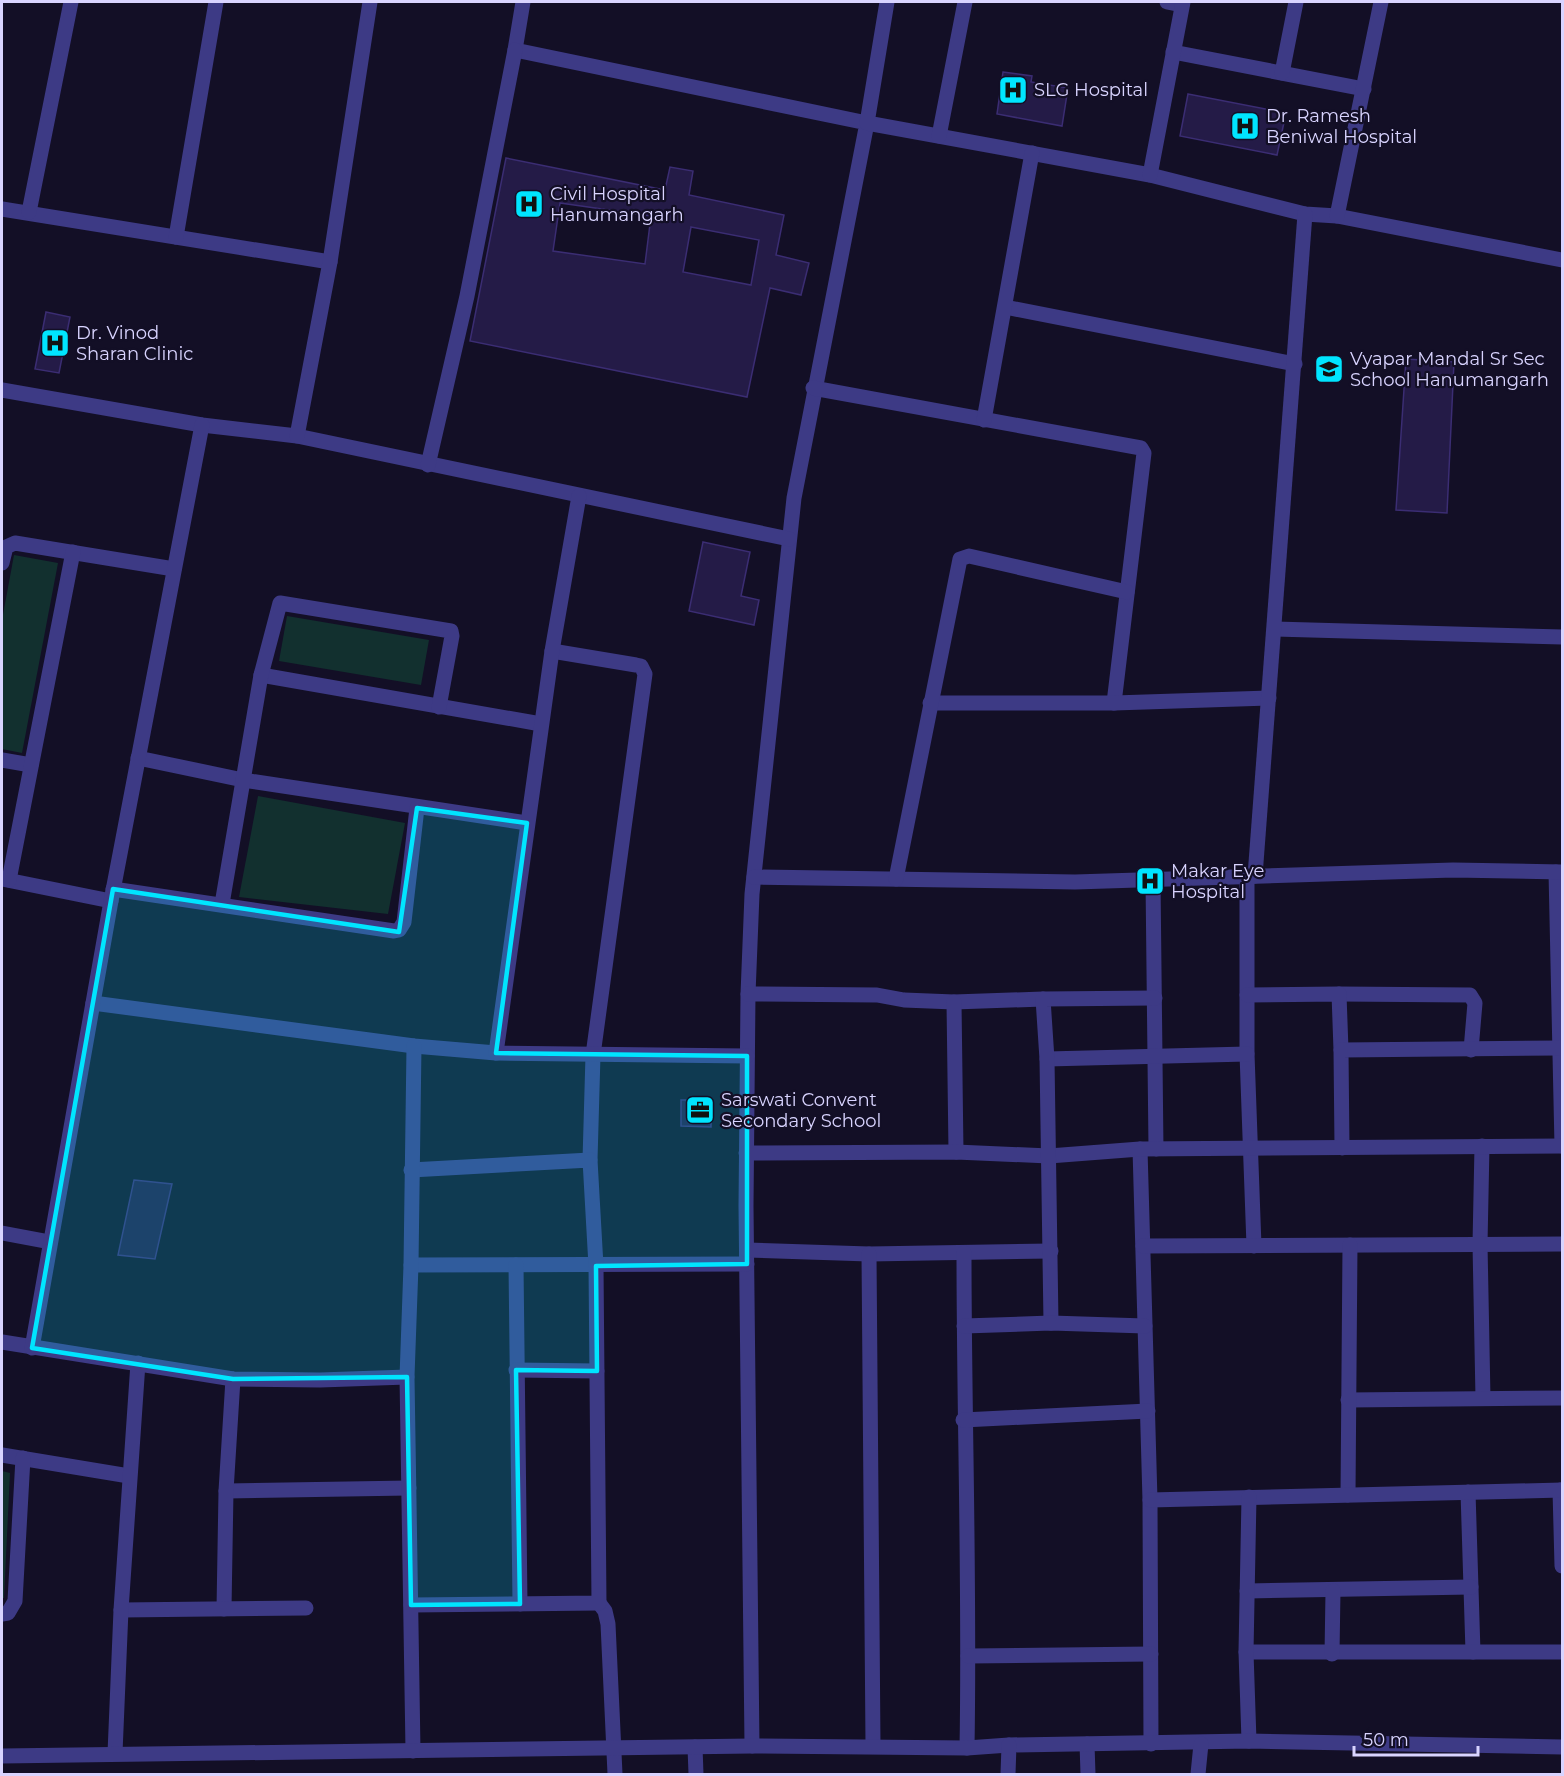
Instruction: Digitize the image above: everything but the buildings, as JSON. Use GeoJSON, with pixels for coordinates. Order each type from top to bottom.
{"type":"FeatureCollection","features":[{"type":"Feature","properties":{"kind":"street"},"geometry":{"type":"LineString","coordinates":[[29,212],[71,2]]}},
{"type":"Feature","properties":{"kind":"street"},"geometry":{"type":"LineString","coordinates":[[176,237],[216,2]]}},
{"type":"Feature","properties":{"kind":"street"},"geometry":{"type":"LineString","coordinates":[[297,436],[330,262],[370,2]]}},
{"type":"Feature","properties":{"kind":"street"},"geometry":{"type":"LineString","coordinates":[[428,465],[467,296],[523,2]]}},
{"type":"Feature","properties":{"kind":"street"},"geometry":{"type":"LineString","coordinates":[[752,1746],[747,1056],[754,877],[789,539],[813,388],[867,123],[887,2]]}},
{"type":"Feature","properties":{"kind":"street"},"geometry":{"type":"LineString","coordinates":[[939,136],[965,2]]}},
{"type":"Feature","properties":{"kind":"street"},"geometry":{"type":"LineString","coordinates":[[1282,73],[1296,2]]}},
{"type":"Feature","properties":{"kind":"street"},"geometry":{"type":"LineString","coordinates":[[1337,216],[1381,2]]}},
{"type":"Feature","properties":{"kind":"street"},"geometry":{"type":"LineString","coordinates":[[1150,175],[1173,52],[1177,3]]}},
{"type":"Feature","properties":{"kind":"street"},"geometry":{"type":"LineString","coordinates":[[515,50],[867,123],[1150,175],[1305,214],[1337,216],[1563,260]]}},
{"type":"Feature","properties":{"kind":"street"},"geometry":{"type":"LineString","coordinates":[[1173,52],[1364,89]]}},
{"type":"Feature","properties":{"kind":"street"},"geometry":{"type":"LineString","coordinates":[[984,420],[1032,153]]}},
{"type":"Feature","properties":{"kind":"street"},"geometry":{"type":"LineString","coordinates":[[2,209],[330,262]]}},
{"type":"Feature","properties":{"kind":"street"},"geometry":{"type":"LineString","coordinates":[[1254,1246],[1247,1054],[1252,877],[1275,629],[1305,214]]}},
{"type":"Feature","properties":{"kind":"street"},"geometry":{"type":"LineString","coordinates":[[1005,307],[1295,364]]}},
{"type":"Feature","properties":{"kind":"street"},"geometry":{"type":"LineString","coordinates":[[813,388],[1134,446],[1143,450],[1114,703]]}},
{"type":"Feature","properties":{"kind":"street"},"geometry":{"type":"LineString","coordinates":[[2,390],[202,425],[297,436],[789,539]]}},
{"type":"Feature","properties":{"kind":"street"},"geometry":{"type":"LineString","coordinates":[[32,1348],[112,895],[202,425]]}},
{"type":"Feature","properties":{"kind":"street"},"geometry":{"type":"LineString","coordinates":[[496,1053],[541,724],[579,496]]}},
{"type":"Feature","properties":{"kind":"street"},"geometry":{"type":"LineString","coordinates":[[2,563],[4,550],[11,543],[174,569]]}},
{"type":"Feature","properties":{"kind":"street"},"geometry":{"type":"LineString","coordinates":[[73,552],[31,765],[5,880],[112,895],[222,904],[399,930],[404,922],[417,808]]}},
{"type":"Feature","properties":{"kind":"street"},"geometry":{"type":"LineString","coordinates":[[896,879],[930,703],[962,557],[969,556],[1127,592]]}},
{"type":"Feature","properties":{"kind":"street"},"geometry":{"type":"LineString","coordinates":[[222,904],[261,675],[279,604],[282,602],[449,630],[453,636],[439,707]]}},
{"type":"Feature","properties":{"kind":"street"},"geometry":{"type":"LineString","coordinates":[[1275,629],[1563,637]]}},
{"type":"Feature","properties":{"kind":"street"},"geometry":{"type":"LineString","coordinates":[[552,651],[641,666],[645,674],[593,1055],[590,1160],[596,1266],[600,1603],[605,1611],[608,1624],[615,1774]]}},
{"type":"Feature","properties":{"kind":"street"},"geometry":{"type":"LineString","coordinates":[[261,675],[541,724]]}},
{"type":"Feature","properties":{"kind":"street"},"geometry":{"type":"LineString","coordinates":[[930,703],[1114,703],[1269,698]]}},
{"type":"Feature","properties":{"kind":"street"},"geometry":{"type":"LineString","coordinates":[[138,758],[243,780],[527,823]]}},
{"type":"Feature","properties":{"kind":"street"},"geometry":{"type":"LineString","coordinates":[[2,760],[31,765]]}},
{"type":"Feature","properties":{"kind":"street"},"geometry":{"type":"LineString","coordinates":[[747,1153],[956,1152],[1048,1156],[1140,1149],[1562,1146],[1559,872],[1453,870],[1075,882],[754,877]]}},
{"type":"Feature","properties":{"kind":"street"},"geometry":{"type":"LineString","coordinates":[[1153,880],[1157,1056],[1156,1149]]}},
{"type":"Feature","properties":{"kind":"street"},"geometry":{"type":"LineString","coordinates":[[748,994],[877,995],[907,1000],[954,1002],[1155,998]]}},
{"type":"Feature","properties":{"kind":"street"},"geometry":{"type":"LineString","coordinates":[[1340,994],[1342,1148]]}},
{"type":"Feature","properties":{"kind":"street"},"geometry":{"type":"LineString","coordinates":[[1247,995],[1470,995],[1475,1003],[1471,1050]]}},
{"type":"Feature","properties":{"kind":"street"},"geometry":{"type":"LineString","coordinates":[[1042,999],[1047,1059],[1051,1323]]}},
{"type":"Feature","properties":{"kind":"street"},"geometry":{"type":"LineString","coordinates":[[954,1002],[956,1152]]}},
{"type":"Feature","properties":{"kind":"street"},"geometry":{"type":"LineString","coordinates":[[93,1004],[414,1046],[496,1053],[747,1056]]}},
{"type":"Feature","properties":{"kind":"street"},"geometry":{"type":"LineString","coordinates":[[413,1751],[407,1377],[414,1046]]}},
{"type":"Feature","properties":{"kind":"street"},"geometry":{"type":"LineString","coordinates":[[1341,1050],[1560,1048]]}},
{"type":"Feature","properties":{"kind":"street"},"geometry":{"type":"LineString","coordinates":[[1047,1059],[1247,1054]]}},
{"type":"Feature","properties":{"kind":"street"},"geometry":{"type":"LineString","coordinates":[[1482,1146],[1480,1244],[1483,1398]]}},
{"type":"Feature","properties":{"kind":"street"},"geometry":{"type":"LineString","coordinates":[[1140,1149],[1150,1500],[1152,1744]]}},
{"type":"Feature","properties":{"kind":"street"},"geometry":{"type":"LineString","coordinates":[[411,1170],[590,1160]]}},
{"type":"Feature","properties":{"kind":"street"},"geometry":{"type":"LineString","coordinates":[[2,1233],[50,1242]]}},
{"type":"Feature","properties":{"kind":"street"},"geometry":{"type":"LineString","coordinates":[[1143,1246],[1563,1244]]}},
{"type":"Feature","properties":{"kind":"street"},"geometry":{"type":"LineString","coordinates":[[1348,1495],[1350,1245]]}},
{"type":"Feature","properties":{"kind":"street"},"geometry":{"type":"LineString","coordinates":[[411,1265],[596,1266],[747,1257],[1051,1251]]}},
{"type":"Feature","properties":{"kind":"street"},"geometry":{"type":"LineString","coordinates":[[964,1253],[963,1420],[968,1656],[967,1748]]}},
{"type":"Feature","properties":{"kind":"street"},"geometry":{"type":"LineString","coordinates":[[869,1254],[873,1745]]}},
{"type":"Feature","properties":{"kind":"street"},"geometry":{"type":"LineString","coordinates":[[516,1265],[520,1604]]}},
{"type":"Feature","properties":{"kind":"street"},"geometry":{"type":"LineString","coordinates":[[964,1326],[1051,1323],[1145,1326]]}},
{"type":"Feature","properties":{"kind":"street"},"geometry":{"type":"LineString","coordinates":[[2,1342],[233,1378],[320,1380],[407,1377]]}},
{"type":"Feature","properties":{"kind":"street"},"geometry":{"type":"LineString","coordinates":[[115,1754],[121,1610],[138,1363]]}},
{"type":"Feature","properties":{"kind":"street"},"geometry":{"type":"LineString","coordinates":[[516,1370],[597,1371]]}},
{"type":"Feature","properties":{"kind":"street"},"geometry":{"type":"LineString","coordinates":[[224,1609],[226,1491],[233,1378]]}},
{"type":"Feature","properties":{"kind":"street"},"geometry":{"type":"LineString","coordinates":[[1348,1400],[1563,1398]]}},
{"type":"Feature","properties":{"kind":"street"},"geometry":{"type":"LineString","coordinates":[[963,1420],[1148,1411]]}},
{"type":"Feature","properties":{"kind":"street"},"geometry":{"type":"LineString","coordinates":[[2,1455],[129,1476]]}},
{"type":"Feature","properties":{"kind":"street"},"geometry":{"type":"LineString","coordinates":[[2,1614],[8,1613],[15,1601],[23,1458]]}},
{"type":"Feature","properties":{"kind":"street"},"geometry":{"type":"LineString","coordinates":[[226,1491],[409,1488]]}},
{"type":"Feature","properties":{"kind":"street"},"geometry":{"type":"LineString","coordinates":[[1150,1500],[1561,1490],[1563,1566]]}},
{"type":"Feature","properties":{"kind":"street"},"geometry":{"type":"LineString","coordinates":[[1468,1492],[1473,1652]]}},
{"type":"Feature","properties":{"kind":"street"},"geometry":{"type":"LineString","coordinates":[[1249,1497],[1246,1652],[1249,1741]]}},
{"type":"Feature","properties":{"kind":"street"},"geometry":{"type":"LineString","coordinates":[[1247,1591],[1471,1587]]}},
{"type":"Feature","properties":{"kind":"street"},"geometry":{"type":"LineString","coordinates":[[1332,1654],[1333,1591]]}},
{"type":"Feature","properties":{"kind":"street"},"geometry":{"type":"LineString","coordinates":[[411,1605],[600,1603]]}},
{"type":"Feature","properties":{"kind":"street"},"geometry":{"type":"LineString","coordinates":[[121,1610],[306,1608]]}},
{"type":"Feature","properties":{"kind":"street"},"geometry":{"type":"LineString","coordinates":[[1246,1652],[1332,1654],[1563,1652]]}},
{"type":"Feature","properties":{"kind":"street"},"geometry":{"type":"LineString","coordinates":[[968,1656],[1151,1654]]}},
{"type":"Feature","properties":{"kind":"street"},"geometry":{"type":"LineString","coordinates":[[2,1756],[752,1746],[873,1745],[967,1748],[1009,1745],[1201,1744],[1249,1741],[1563,1747]]}},
{"type":"Feature","properties":{"kind":"street"},"geometry":{"type":"LineString","coordinates":[[1087,1744],[1088,1774]]}},
{"type":"Feature","properties":{"kind":"street"},"geometry":{"type":"LineString","coordinates":[[1198,1774],[1201,1744]]}},
{"type":"Feature","properties":{"kind":"street"},"geometry":{"type":"LineString","coordinates":[[1008,1774],[1009,1745]]}},
{"type":"Feature","properties":{"kind":"street"},"geometry":{"type":"LineString","coordinates":[[695,1747],[696,1774]]}},
{"type":"Feature","properties":{"kind":"highlighted area"},"geometry":{"type":"Polygon","coordinates":[[[417,808],[527,823],[496,1053],[747,1056],[747,1264],[596,1266],[597,1371],[516,1370],[520,1604],[411,1605],[407,1377],[233,1379],[32,1348],[113,889],[399,932],[417,808]]]}},
{"type":"Feature","properties":{"kind":"green space"},"geometry":{"type":"Polygon","coordinates":[[[14,555],[58,563],[22,753],[2,749],[2,620],[14,555]]]}},
{"type":"Feature","properties":{"kind":"green space"},"geometry":{"type":"Polygon","coordinates":[[[287,616],[429,640],[421,685],[279,661],[287,616]]]}},
{"type":"Feature","properties":{"kind":"green space"},"geometry":{"type":"Polygon","coordinates":[[[258,796],[405,823],[388,914],[239,897],[258,796]]]}},
{"type":"Feature","properties":{"kind":"green space"},"geometry":{"type":"Polygon","coordinates":[[[2,1471],[10,1473],[4,1598],[2,1598],[2,1471]]]}},
{"type":"Feature","properties":{"kind":"place","name":"SLG Hospital"},"geometry":{"type":"Point","coordinates":[1013,90]}},
{"type":"Feature","properties":{"kind":"place","name":"Dr. Ramesh Beniwal Hospital"},"geometry":{"type":"Point","coordinates":[1245,126]}},
{"type":"Feature","properties":{"kind":"place","name":"Civil Hospital Hanumangarh"},"geometry":{"type":"Point","coordinates":[529,204]}},
{"type":"Feature","properties":{"kind":"place","name":"Dr. Vinod Sharan Clinic"},"geometry":{"type":"Point","coordinates":[55,343]}},
{"type":"Feature","properties":{"kind":"place","name":"Vyapar Mandal Sr Sec School Hanumangarh"},"geometry":{"type":"Point","coordinates":[1329,369]}},
{"type":"Feature","properties":{"kind":"place","name":"Makar Eye Hospital"},"geometry":{"type":"Point","coordinates":[1150,881]}},
{"type":"Feature","properties":{"kind":"place","name":"Sarswati Convent Secondary School"},"geometry":{"type":"Point","coordinates":[700,1110]}}]}
